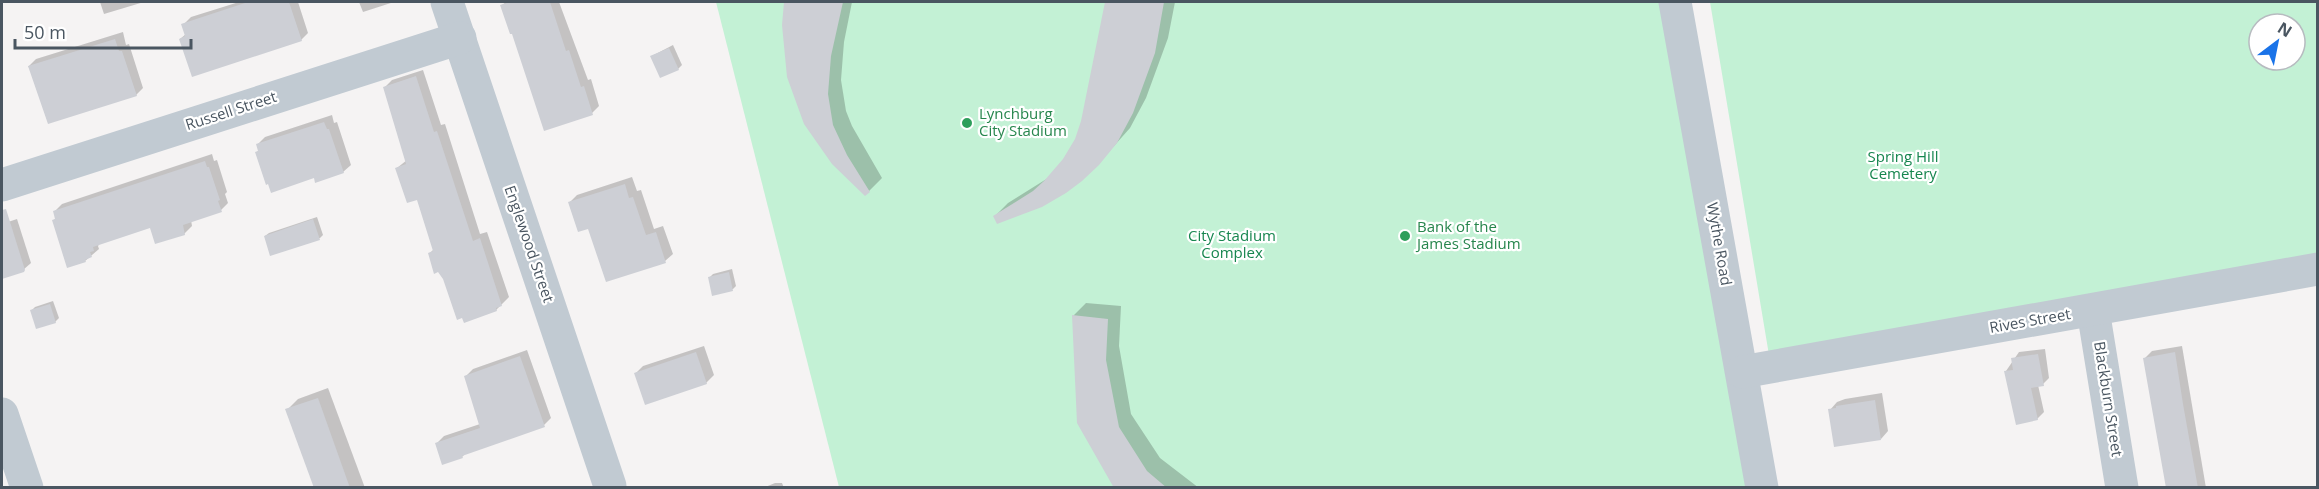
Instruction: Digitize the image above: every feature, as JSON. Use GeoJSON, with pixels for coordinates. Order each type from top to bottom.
{"type":"FeatureCollection","features":[{"type":"Feature","properties":{"kind":"street","name":"Englewood Street"},"geometry":{"type":"LineString","coordinates":[[447,2],[610,486]]}},
{"type":"Feature","properties":{"kind":"street","name":"Wythe Road"},"geometry":{"type":"LineString","coordinates":[[1675,2],[1761,488]]}},
{"type":"Feature","properties":{"kind":"street","name":"Russell Street"},"geometry":{"type":"LineString","coordinates":[[2,185],[460,38]]}},
{"type":"Feature","properties":{"kind":"street","name":"Rives Street"},"geometry":{"type":"LineString","coordinates":[[1742,372],[2318,269]]}},
{"type":"Feature","properties":{"kind":"street","name":"Blackburn Street"},"geometry":{"type":"LineString","coordinates":[[2093,310],[2122,488]]}},
{"type":"Feature","properties":{"kind":"street"},"geometry":{"type":"LineString","coordinates":[[2,414],[27,488]]}},
{"type":"Feature","properties":{"kind":"green space","name":"City Stadium Complex"},"geometry":{"type":"Polygon","coordinates":[[[716,2],[1661,2],[1748,487],[839,487],[716,2]]]}},
{"type":"Feature","properties":{"kind":"green space","name":"Spring Hill Cemetery"},"geometry":{"type":"Polygon","coordinates":[[[1710,2],[2317,2],[2317,257],[1769,355],[1710,2]]]}},
{"type":"Feature","properties":{"kind":"building"},"geometry":{"type":"Polygon","coordinates":[[[248,2],[289,2],[302,41],[192,77],[179,39],[185,36],[181,24],[248,2]]]}},
{"type":"Feature","properties":{"kind":"building"},"geometry":{"type":"Polygon","coordinates":[[[510,2],[550,2],[566,51],[569,50],[593,115],[544,131],[500,5],[510,2]]]}},
{"type":"Feature","properties":{"kind":"building"},"geometry":{"type":"Polygon","coordinates":[[[784,2],[843,2],[831,56],[828,94],[833,125],[847,155],[870,192],[865,196],[832,164],[804,124],[787,77],[782,25],[784,2]]]}},
{"type":"Feature","properties":{"kind":"building"},"geometry":{"type":"Polygon","coordinates":[[[1105,2],[1164,2],[1155,53],[1133,113],[1117,143],[1082,181],[1042,207],[997,224],[993,216],[1033,191],[1044,181],[1063,159],[1075,139],[1081,121],[1105,2]]]}},
{"type":"Feature","properties":{"kind":"building"},"geometry":{"type":"Polygon","coordinates":[[[115,39],[119,51],[122,51],[137,96],[48,124],[28,66],[115,39]]]}},
{"type":"Feature","properties":{"kind":"building"},"geometry":{"type":"Polygon","coordinates":[[[669,48],[679,70],[660,78],[650,56],[669,48]]]}},
{"type":"Feature","properties":{"kind":"building"},"geometry":{"type":"Polygon","coordinates":[[[416,76],[434,132],[437,131],[473,241],[480,238],[502,306],[496,308],[497,311],[464,323],[462,318],[457,320],[443,279],[438,272],[434,274],[428,253],[433,251],[417,200],[407,203],[395,168],[406,164],[383,87],[416,76]]]}},
{"type":"Feature","properties":{"kind":"building"},"geometry":{"type":"Polygon","coordinates":[[[324,122],[329,129],[344,173],[315,183],[314,178],[271,193],[255,152],[258,151],[256,144],[324,122]]]}},
{"type":"Feature","properties":{"kind":"building"},"geometry":{"type":"Polygon","coordinates":[[[205,161],[220,200],[218,201],[222,212],[183,225],[185,235],[155,244],[150,228],[93,247],[94,251],[90,252],[92,257],[85,260],[86,262],[67,268],[52,220],[55,219],[53,211],[205,161]]]}},
{"type":"Feature","properties":{"kind":"building"},"geometry":{"type":"Polygon","coordinates":[[[625,184],[629,198],[633,197],[646,235],[656,232],[666,263],[606,282],[588,229],[578,232],[568,202],[625,184]]]}},
{"type":"Feature","properties":{"kind":"building"},"geometry":{"type":"Polygon","coordinates":[[[6,209],[25,270],[2,279],[2,210],[6,209]]]}},
{"type":"Feature","properties":{"kind":"building"},"geometry":{"type":"Polygon","coordinates":[[[313,219],[320,240],[270,256],[264,236],[313,219]]]}},
{"type":"Feature","properties":{"kind":"building"},"geometry":{"type":"Polygon","coordinates":[[[729,272],[733,291],[712,296],[708,277],[729,272]]]}},
{"type":"Feature","properties":{"kind":"building"},"geometry":{"type":"Polygon","coordinates":[[[50,304],[56,323],[36,329],[30,310],[50,304]]]}},
{"type":"Feature","properties":{"kind":"building"},"geometry":{"type":"Polygon","coordinates":[[[1072,315],[1108,319],[1106,360],[1119,427],[1147,471],[1167,488],[1114,488],[1077,423],[1072,315]]]}},
{"type":"Feature","properties":{"kind":"building"},"geometry":{"type":"Polygon","coordinates":[[[696,352],[707,384],[645,405],[634,373],[696,352]]]}},
{"type":"Feature","properties":{"kind":"building"},"geometry":{"type":"Polygon","coordinates":[[[2175,352],[2198,488],[2166,488],[2143,358],[2175,352]]]}},
{"type":"Feature","properties":{"kind":"building"},"geometry":{"type":"Polygon","coordinates":[[[2038,354],[2044,386],[2031,388],[2038,420],[2016,425],[2004,371],[2013,370],[2011,358],[2038,354]]]}},
{"type":"Feature","properties":{"kind":"building"},"geometry":{"type":"Polygon","coordinates":[[[520,356],[545,427],[442,465],[435,443],[480,428],[464,376],[520,356]]]}},
{"type":"Feature","properties":{"kind":"building"},"geometry":{"type":"Polygon","coordinates":[[[318,398],[350,488],[314,488],[285,409],[318,398]]]}},
{"type":"Feature","properties":{"kind":"building"},"geometry":{"type":"Polygon","coordinates":[[[1875,400],[1881,440],[1834,447],[1828,409],[1875,400]]]}},
{"type":"Feature","properties":{"kind":"place","name":"Lynchburg City Stadium"},"geometry":{"type":"Point","coordinates":[967,123]}},
{"type":"Feature","properties":{"kind":"place","name":"Bank of the James Stadium"},"geometry":{"type":"Point","coordinates":[1405,236]}}]}
